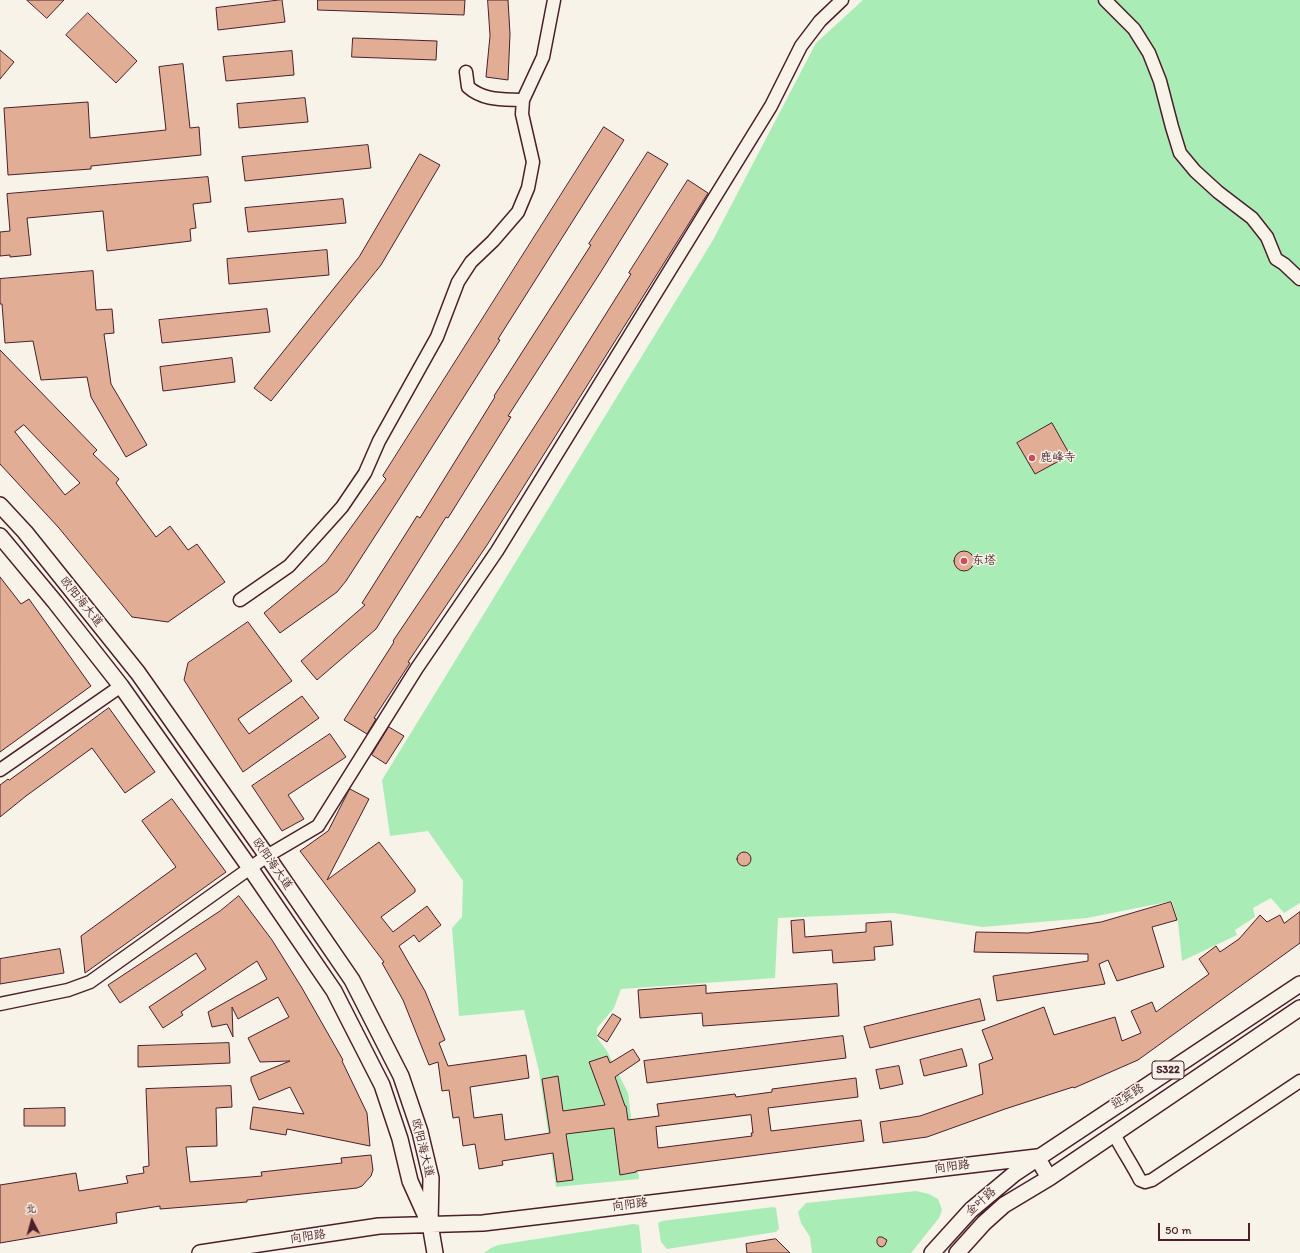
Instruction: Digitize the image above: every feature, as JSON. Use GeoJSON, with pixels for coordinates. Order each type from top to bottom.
{"type":"FeatureCollection","features":[{"type":"Feature","properties":{"kind":"main road","name":"欧阳海大道"},"geometry":{"type":"LineString","coordinates":[[0,505],[25,532],[138,673],[352,980],[401,1076],[420,1132],[431,1178],[430,1224]]}},
{"type":"Feature","properties":{"kind":"main road","name":"欧阳海大道"},"geometry":{"type":"LineString","coordinates":[[0,536],[55,602],[121,686],[250,868],[334,991],[382,1085],[400,1139],[410,1181],[430,1224]]}},
{"type":"Feature","properties":{"kind":"main road","name":"迎宾路"},"geometry":{"type":"LineString","coordinates":[[1037,1157],[1300,984]]}},
{"type":"Feature","properties":{"kind":"main road","name":"迎宾路"},"geometry":{"type":"LineString","coordinates":[[1049,1178],[1300,1008]]}},
{"type":"Feature","properties":{"kind":"main road","name":"向阳路"},"geometry":{"type":"LineString","coordinates":[[200,1253],[379,1226],[483,1223],[1037,1157]]}},
{"type":"Feature","properties":{"kind":"main road"},"geometry":{"type":"LineString","coordinates":[[1037,1157],[1049,1178]]}},
{"type":"Feature","properties":{"kind":"main road","name":"金叶路"},"geometry":{"type":"LineString","coordinates":[[932,1253],[977,1205],[1037,1157]]}},
{"type":"Feature","properties":{"kind":"main road","name":"金叶路"},"geometry":{"type":"LineString","coordinates":[[957,1253],[984,1223],[1004,1205],[1049,1178]]}},
{"type":"Feature","properties":{"kind":"main road"},"geometry":{"type":"LineString","coordinates":[[430,1224],[435,1253]]}},
{"type":"Feature","properties":{"kind":"street"},"geometry":{"type":"LineString","coordinates":[[240,600],[289,566],[342,507],[365,473],[379,441],[437,337],[458,282],[471,262],[518,212],[528,188],[533,162],[522,114],[522,100],[543,58],[554,0]]}},
{"type":"Feature","properties":{"kind":"street"},"geometry":{"type":"LineString","coordinates":[[0,1004],[68,990],[90,982],[267,856],[318,826],[417,668],[497,551],[759,126],[771,106],[801,46],[820,21],[842,0]]}},
{"type":"Feature","properties":{"kind":"street"},"geometry":{"type":"LineString","coordinates":[[1105,0],[1134,29],[1149,53],[1160,81],[1180,153],[1195,171],[1218,192],[1252,218],[1267,237],[1276,259],[1284,264],[1300,280]]}},
{"type":"Feature","properties":{"kind":"street"},"geometry":{"type":"LineString","coordinates":[[466,72],[468,87],[476,94],[497,99],[522,100]]}},
{"type":"Feature","properties":{"kind":"street"},"geometry":{"type":"LineString","coordinates":[[0,770],[121,686]]}},
{"type":"Feature","properties":{"kind":"street"},"geometry":{"type":"LineString","coordinates":[[1114,1134],[1140,1180],[1145,1182],[1152,1180],[1300,1081]]}},
{"type":"Feature","properties":{"kind":"green space"},"geometry":{"type":"Polygon","coordinates":[[[863,0],[1300,0],[1300,903],[1284,913],[1271,898],[1253,908],[1255,917],[1235,930],[1237,935],[1182,961],[1178,922],[1172,901],[1087,918],[982,927],[894,913],[778,918],[775,978],[621,989],[614,1008],[597,1028],[597,1038],[607,1051],[628,1093],[639,1179],[556,1187],[539,1071],[524,1010],[459,1016],[452,928],[462,917],[463,881],[428,831],[390,836],[382,780],[713,240],[816,43],[863,0]]]}},
{"type":"Feature","properties":{"kind":"green space"},"geometry":{"type":"Polygon","coordinates":[[[916,1191],[929,1194],[938,1199],[942,1210],[939,1218],[911,1253],[812,1253],[810,1237],[801,1223],[798,1212],[806,1203],[916,1191]]]}},
{"type":"Feature","properties":{"kind":"green space"},"geometry":{"type":"Polygon","coordinates":[[[773,1207],[776,1208],[779,1229],[776,1232],[667,1249],[661,1242],[658,1223],[662,1221],[773,1207]]]}},
{"type":"Feature","properties":{"kind":"green space"},"geometry":{"type":"Polygon","coordinates":[[[633,1224],[639,1225],[642,1253],[484,1253],[498,1245],[633,1224]]]}},
{"type":"Feature","properties":{"kind":"building"},"geometry":{"type":"Polygon","coordinates":[[[27,0],[64,0],[47,18],[27,0]]]}},
{"type":"Feature","properties":{"kind":"building"},"geometry":{"type":"Polygon","coordinates":[[[282,0],[285,22],[218,30],[216,8],[282,0]]]}},
{"type":"Feature","properties":{"kind":"building"},"geometry":{"type":"Polygon","coordinates":[[[318,0],[465,0],[464,15],[318,10],[318,0]]]}},
{"type":"Feature","properties":{"kind":"building"},"geometry":{"type":"Polygon","coordinates":[[[488,0],[508,0],[510,34],[508,80],[486,77],[490,36],[488,0]]]}},
{"type":"Feature","properties":{"kind":"building"},"geometry":{"type":"Polygon","coordinates":[[[88,13],[137,61],[116,83],[66,35],[88,13]]]}},
{"type":"Feature","properties":{"kind":"building"},"geometry":{"type":"Polygon","coordinates":[[[353,38],[437,41],[436,60],[352,57],[353,38]]]}},
{"type":"Feature","properties":{"kind":"building"},"geometry":{"type":"Polygon","coordinates":[[[0,50],[14,62],[0,79],[0,50]]]}},
{"type":"Feature","properties":{"kind":"building"},"geometry":{"type":"Polygon","coordinates":[[[292,51],[294,75],[226,81],[223,57],[292,51]]]}},
{"type":"Feature","properties":{"kind":"building"},"geometry":{"type":"Polygon","coordinates":[[[183,64],[190,128],[199,127],[201,155],[91,166],[91,169],[8,175],[4,108],[88,102],[90,138],[166,130],[159,67],[183,64]]]}},
{"type":"Feature","properties":{"kind":"building"},"geometry":{"type":"Polygon","coordinates":[[[305,98],[308,122],[239,128],[237,104],[305,98]]]}},
{"type":"Feature","properties":{"kind":"building"},"geometry":{"type":"Polygon","coordinates":[[[604,127],[624,140],[399,499],[346,581],[337,592],[280,633],[264,613],[326,562],[386,479],[383,476],[604,127]]]}},
{"type":"Feature","properties":{"kind":"building"},"geometry":{"type":"Polygon","coordinates":[[[368,145],[371,168],[245,181],[242,157],[368,145]]]}},
{"type":"Feature","properties":{"kind":"building"},"geometry":{"type":"Polygon","coordinates":[[[648,152],[668,164],[508,416],[511,417],[448,518],[446,517],[376,629],[317,680],[301,661],[365,605],[362,603],[417,516],[420,518],[495,397],[494,396],[591,245],[589,244],[648,152]]]}},
{"type":"Feature","properties":{"kind":"building"},"geometry":{"type":"Polygon","coordinates":[[[420,154],[440,165],[381,265],[271,401],[254,388],[359,257],[420,154]]]}},
{"type":"Feature","properties":{"kind":"building"},"geometry":{"type":"Polygon","coordinates":[[[208,177],[211,202],[193,204],[196,228],[190,229],[191,241],[107,251],[103,211],[27,218],[31,255],[10,257],[10,255],[0,256],[0,232],[10,231],[7,194],[208,177]]]}},
{"type":"Feature","properties":{"kind":"building"},"geometry":{"type":"Polygon","coordinates":[[[688,180],[708,193],[487,545],[408,662],[410,663],[374,718],[376,719],[367,734],[344,720],[394,642],[393,641],[461,540],[553,398],[688,180]]]}},
{"type":"Feature","properties":{"kind":"building"},"geometry":{"type":"Polygon","coordinates":[[[343,199],[346,223],[248,232],[245,208],[343,199]]]}},
{"type":"Feature","properties":{"kind":"building"},"geometry":{"type":"Polygon","coordinates":[[[327,250],[329,275],[229,284],[227,259],[327,250]]]}},
{"type":"Feature","properties":{"kind":"building"},"geometry":{"type":"Polygon","coordinates":[[[93,271],[96,310],[112,309],[114,333],[104,334],[111,384],[147,445],[126,457],[91,397],[87,377],[41,380],[33,341],[5,343],[2,304],[0,304],[0,279],[93,271]]]}},
{"type":"Feature","properties":{"kind":"building"},"geometry":{"type":"Polygon","coordinates":[[[267,309],[270,332],[162,343],[159,320],[267,309]]]}},
{"type":"Feature","properties":{"kind":"building"},"geometry":{"type":"Polygon","coordinates":[[[0,350],[97,450],[93,454],[119,479],[116,483],[156,537],[170,526],[188,550],[197,544],[225,582],[168,622],[132,617],[59,528],[0,464],[0,350]],[[24,425],[15,432],[65,495],[80,483],[24,425]]]}},
{"type":"Feature","properties":{"kind":"building"},"geometry":{"type":"Polygon","coordinates":[[[232,358],[235,382],[163,391],[160,367],[232,358]]]}},
{"type":"Feature","properties":{"kind":"building"},"geometry":{"type":"Polygon","coordinates":[[[1052,423],[1070,455],[1035,474],[1017,443],[1052,423]]]}},
{"type":"Feature","properties":{"kind":"building"},"geometry":{"type":"Polygon","coordinates":[[[960,551],[968,551],[974,557],[974,565],[968,571],[960,571],[954,565],[954,557],[960,551]]]}},
{"type":"Feature","properties":{"kind":"building"},"geometry":{"type":"Polygon","coordinates":[[[0,577],[21,604],[29,599],[91,686],[0,752],[0,577]]]}},
{"type":"Feature","properties":{"kind":"building"},"geometry":{"type":"Polygon","coordinates":[[[248,622],[292,681],[238,719],[249,734],[302,696],[319,718],[243,772],[184,680],[188,663],[248,622]]]}},
{"type":"Feature","properties":{"kind":"building"},"geometry":{"type":"Polygon","coordinates":[[[109,708],[155,772],[125,793],[92,748],[26,796],[0,817],[0,785],[109,708]]]}},
{"type":"Feature","properties":{"kind":"building"},"geometry":{"type":"Polygon","coordinates":[[[389,727],[404,736],[386,764],[372,755],[389,727]]]}},
{"type":"Feature","properties":{"kind":"building"},"geometry":{"type":"Polygon","coordinates":[[[330,734],[346,757],[288,795],[304,819],[282,831],[252,786],[330,734]]]}},
{"type":"Feature","properties":{"kind":"building"},"geometry":{"type":"Polygon","coordinates":[[[350,789],[369,799],[327,880],[379,842],[415,889],[415,892],[381,917],[393,932],[427,906],[441,925],[419,942],[414,935],[399,946],[425,991],[445,1040],[439,1043],[448,1066],[526,1055],[529,1078],[470,1087],[474,1118],[502,1114],[505,1140],[550,1133],[542,1079],[558,1076],[563,1111],[605,1105],[589,1062],[607,1056],[610,1063],[633,1049],[640,1060],[615,1077],[626,1106],[628,1120],[659,1116],[657,1104],[735,1094],[736,1097],[772,1092],[772,1089],[856,1078],[858,1097],[768,1108],[771,1131],[861,1120],[864,1141],[636,1171],[620,1175],[614,1128],[566,1134],[573,1180],[557,1182],[553,1153],[502,1161],[503,1165],[479,1169],[475,1144],[463,1146],[459,1117],[453,1118],[449,1090],[442,1091],[438,1062],[429,1065],[403,1000],[382,963],[384,962],[300,851],[328,831],[350,789]],[[751,1115],[656,1127],[658,1148],[752,1136],[751,1133],[753,1133],[751,1115]]]}},
{"type":"Feature","properties":{"kind":"building"},"geometry":{"type":"Polygon","coordinates":[[[172,799],[226,872],[85,973],[81,936],[176,867],[142,821],[172,799]]]}},
{"type":"Feature","properties":{"kind":"building"},"geometry":{"type":"Polygon","coordinates":[[[741,852],[747,852],[751,856],[751,862],[747,866],[741,866],[737,862],[737,856],[741,852]]]}},
{"type":"Feature","properties":{"kind":"building"},"geometry":{"type":"Polygon","coordinates":[[[239,896],[272,940],[302,988],[343,1060],[342,1061],[367,1113],[370,1146],[287,1129],[286,1135],[250,1129],[253,1107],[304,1114],[290,1087],[259,1100],[251,1081],[251,1077],[290,1061],[260,1062],[248,1038],[289,1017],[278,997],[238,1019],[232,1007],[233,1037],[227,1024],[212,1027],[208,1012],[267,979],[257,961],[181,1012],[183,1015],[163,1028],[149,1007],[206,969],[196,953],[120,1003],[108,985],[220,911],[239,896]]]}},
{"type":"Feature","properties":{"kind":"building"},"geometry":{"type":"Polygon","coordinates":[[[1171,902],[1177,920],[1152,927],[1164,967],[1117,981],[1108,960],[1099,964],[1105,984],[997,1001],[993,976],[1088,961],[1088,954],[974,952],[976,932],[1028,933],[1101,922],[1171,902]]]}},
{"type":"Feature","properties":{"kind":"building"},"geometry":{"type":"Polygon","coordinates":[[[1300,912],[1300,943],[1138,1060],[1074,1088],[1073,1087],[1005,1109],[927,1137],[883,1143],[880,1122],[920,1116],[983,1094],[979,1064],[993,1059],[982,1030],[1044,1007],[1054,1035],[1115,1017],[1122,1041],[1141,1033],[1131,1011],[1152,1002],[1156,1012],[1209,974],[1199,959],[1216,946],[1220,952],[1239,939],[1260,915],[1267,922],[1280,915],[1284,923],[1300,912]]]}},
{"type":"Feature","properties":{"kind":"building"},"geometry":{"type":"Polygon","coordinates":[[[804,920],[805,937],[866,932],[866,923],[891,921],[893,945],[874,947],[875,960],[833,963],[832,950],[793,953],[791,921],[804,920]]]}},
{"type":"Feature","properties":{"kind":"building"},"geometry":{"type":"Polygon","coordinates":[[[60,949],[64,973],[0,984],[0,959],[60,949]]]}},
{"type":"Feature","properties":{"kind":"building"},"geometry":{"type":"Polygon","coordinates":[[[837,984],[839,1016],[703,1026],[702,1013],[640,1018],[638,990],[706,985],[706,993],[837,984]]]}},
{"type":"Feature","properties":{"kind":"building"},"geometry":{"type":"Polygon","coordinates":[[[980,999],[985,1020],[870,1048],[864,1027],[980,999]]]}},
{"type":"Feature","properties":{"kind":"building"},"geometry":{"type":"Polygon","coordinates":[[[613,1014],[621,1019],[607,1042],[598,1036],[613,1014]]]}},
{"type":"Feature","properties":{"kind":"building"},"geometry":{"type":"Polygon","coordinates":[[[843,1036],[846,1058],[647,1083],[644,1061],[843,1036]]]}},
{"type":"Feature","properties":{"kind":"building"},"geometry":{"type":"Polygon","coordinates":[[[229,1043],[230,1063],[138,1067],[138,1046],[229,1043]]]}},
{"type":"Feature","properties":{"kind":"building"},"geometry":{"type":"Polygon","coordinates":[[[962,1049],[967,1066],[924,1076],[920,1060],[962,1049]]]}},
{"type":"Feature","properties":{"kind":"building"},"geometry":{"type":"Polygon","coordinates":[[[899,1066],[903,1084],[880,1089],[876,1070],[899,1066]]]}},
{"type":"Feature","properties":{"kind":"building"},"geometry":{"type":"Polygon","coordinates":[[[231,1086],[232,1107],[216,1108],[217,1146],[186,1147],[190,1182],[262,1176],[261,1172],[342,1163],[341,1158],[371,1155],[373,1170],[371,1176],[362,1186],[357,1188],[247,1200],[247,1202],[160,1209],[160,1206],[116,1213],[117,1223],[0,1243],[0,1185],[76,1173],[79,1191],[128,1183],[126,1176],[144,1173],[143,1167],[149,1166],[146,1089],[231,1086]]]}},
{"type":"Feature","properties":{"kind":"building"},"geometry":{"type":"Polygon","coordinates":[[[65,1108],[65,1126],[24,1126],[24,1109],[65,1108]]]}},
{"type":"Feature","properties":{"kind":"building"},"geometry":{"type":"Polygon","coordinates":[[[879,1237],[887,1240],[885,1245],[882,1247],[877,1243],[879,1237]]]}},
{"type":"Feature","properties":{"kind":"building"},"geometry":{"type":"Polygon","coordinates":[[[776,1239],[790,1253],[747,1253],[746,1244],[776,1239]]]}},
{"type":"Feature","properties":{"kind":"place","name":"鹿峰寺"},"geometry":{"type":"Point","coordinates":[1032,458]}},
{"type":"Feature","properties":{"kind":"place","name":"东塔"},"geometry":{"type":"Point","coordinates":[964,561]}}]}
